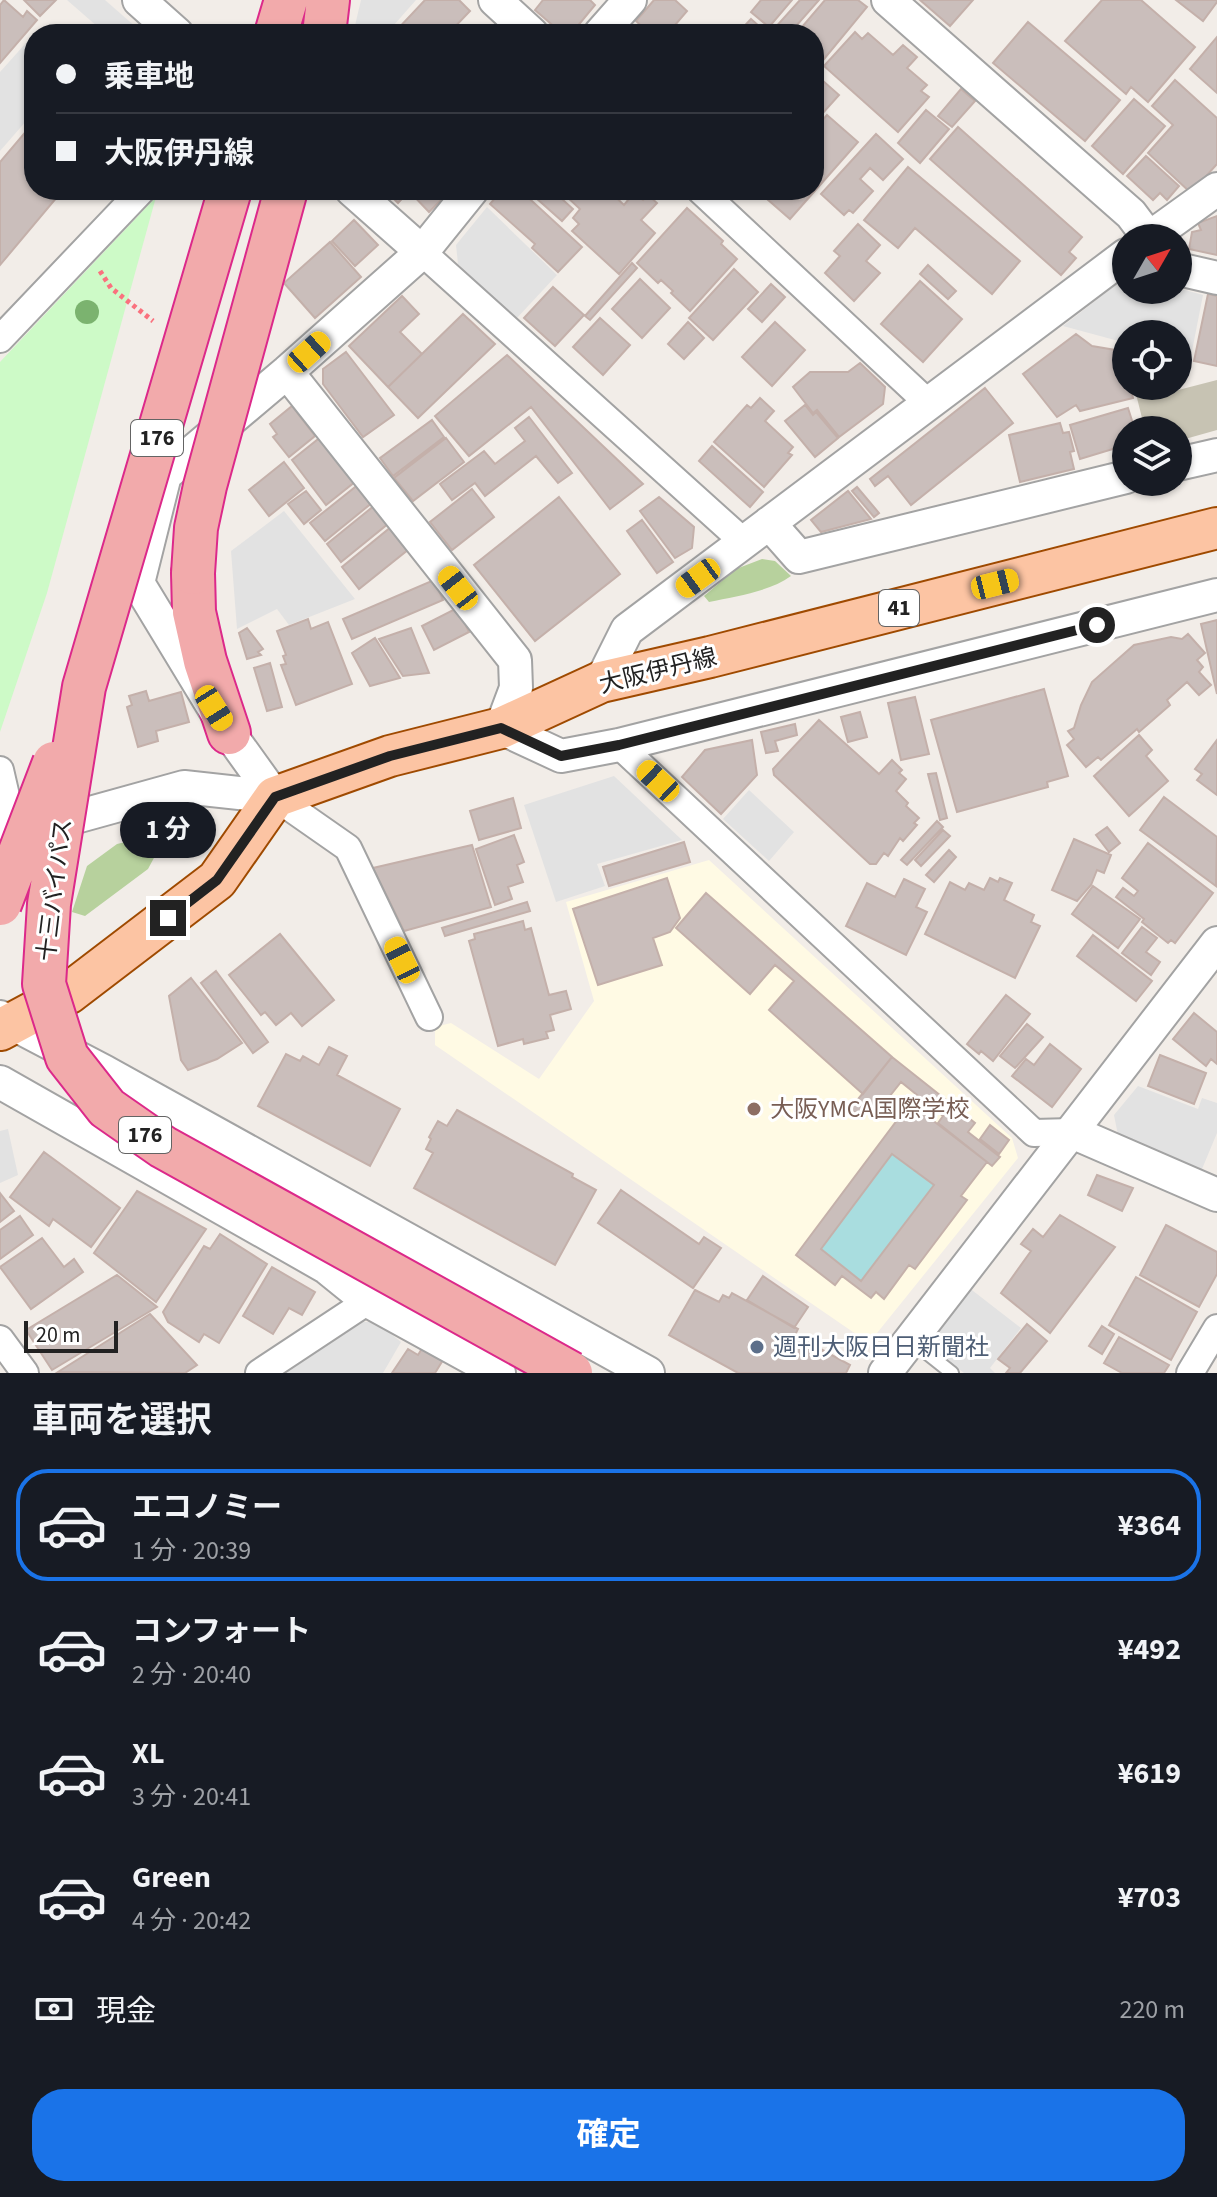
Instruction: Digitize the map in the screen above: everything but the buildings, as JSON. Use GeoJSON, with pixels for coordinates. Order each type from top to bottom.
{"type":"FeatureCollection","features":[{"type":"Feature","properties":{"kind":"highway"},"geometry":{"type":"LineString","coordinates":[[279,24],[286,0]]}},
{"type":"Feature","properties":{"kind":"highway"},"geometry":{"type":"LineString","coordinates":[[325,24],[328,0]]}},
{"type":"Feature","properties":{"kind":"highway","name":"十三バイパス"},"geometry":{"type":"LineString","coordinates":[[227,200],[84,687],[49,904],[44,984],[67,1057],[107,1108],[163,1147],[571,1373]]}},
{"type":"Feature","properties":{"kind":"highway"},"geometry":{"type":"LineString","coordinates":[[229,733],[205,661],[194,612],[196,528],[283,200]]}},
{"type":"Feature","properties":{"kind":"highway"},"geometry":{"type":"LineString","coordinates":[[0,904],[84,687]]}},
{"type":"Feature","properties":{"kind":"main road","name":"大阪伊丹線"},"geometry":{"type":"LineString","coordinates":[[275,797],[390,756],[501,728],[601,682],[1207,531]]}},
{"type":"Feature","properties":{"kind":"main road"},"geometry":{"type":"LineString","coordinates":[[4,1024],[69,993],[217,880],[275,797]]}},
{"type":"Feature","properties":{"kind":"street"},"geometry":{"type":"LineString","coordinates":[[139,0],[166,24]]}},
{"type":"Feature","properties":{"kind":"street"},"geometry":{"type":"LineString","coordinates":[[495,0],[521,24]]}},
{"type":"Feature","properties":{"kind":"street"},"geometry":{"type":"LineString","coordinates":[[609,24],[630,0]]}},
{"type":"Feature","properties":{"kind":"street"},"geometry":{"type":"LineString","coordinates":[[888,0],[1131,214],[1138,224]]}},
{"type":"Feature","properties":{"kind":"street"},"geometry":{"type":"LineString","coordinates":[[1168,224],[1217,189]]}},
{"type":"Feature","properties":{"kind":"street"},"geometry":{"type":"LineString","coordinates":[[0,339],[132,200]]}},
{"type":"Feature","properties":{"kind":"street"},"geometry":{"type":"LineString","coordinates":[[363,200],[757,533],[799,557],[1112,480]]}},
{"type":"Feature","properties":{"kind":"street"},"geometry":{"type":"LineString","coordinates":[[429,1017],[348,848],[275,797],[229,733],[138,583],[165,475],[422,252],[464,200]]}},
{"type":"Feature","properties":{"kind":"street"},"geometry":{"type":"LineString","coordinates":[[711,200],[927,402]]}},
{"type":"Feature","properties":{"kind":"street"},"geometry":{"type":"LineString","coordinates":[[601,682],[627,630],[1112,265]]}},
{"type":"Feature","properties":{"kind":"street"},"geometry":{"type":"LineString","coordinates":[[1192,272],[1217,278]]}},
{"type":"Feature","properties":{"kind":"street"},"geometry":{"type":"LineString","coordinates":[[287,372],[515,660],[516,688],[501,728],[561,756],[619,745],[1217,595]]}},
{"type":"Feature","properties":{"kind":"street"},"geometry":{"type":"LineString","coordinates":[[1192,461],[1217,455]]}},
{"type":"Feature","properties":{"kind":"street"},"geometry":{"type":"LineString","coordinates":[[619,745],[1034,1133],[1072,1132],[1217,1195]]}},
{"type":"Feature","properties":{"kind":"street"},"geometry":{"type":"LineString","coordinates":[[0,770],[7,792],[7,836],[184,787],[275,797]]}},
{"type":"Feature","properties":{"kind":"street"},"geometry":{"type":"LineString","coordinates":[[885,1373],[1217,943]]}},
{"type":"Feature","properties":{"kind":"street"},"geometry":{"type":"LineString","coordinates":[[4,1024],[105,1072],[648,1373]]}},
{"type":"Feature","properties":{"kind":"street"},"geometry":{"type":"LineString","coordinates":[[0,1082],[326,1267],[368,1301],[499,1373]]}},
{"type":"Feature","properties":{"kind":"street"},"geometry":{"type":"LineString","coordinates":[[259,1373],[368,1301]]}},
{"type":"Feature","properties":{"kind":"street"},"geometry":{"type":"LineString","coordinates":[[1190,1373],[1217,1328]]}},
{"type":"Feature","properties":{"kind":"street"},"geometry":{"type":"LineString","coordinates":[[0,1339],[25,1373]]}},
{"type":"Feature","properties":{"kind":"lane"},"geometry":{"type":"LineString","coordinates":[[910,1340],[952,1373]]}},
{"type":"Feature","properties":{"kind":"shaded area"},"geometry":{"type":"Polygon","coordinates":[[[67,0],[105,0],[132,24],[95,24],[67,0]]]}},
{"type":"Feature","properties":{"kind":"shaded area"},"geometry":{"type":"Polygon","coordinates":[[[361,0],[416,0],[395,24],[355,24],[361,0]]]}},
{"type":"Feature","properties":{"kind":"shaded area"},"geometry":{"type":"Polygon","coordinates":[[[24,45],[24,123],[0,151],[0,72],[24,45]]]}},
{"type":"Feature","properties":{"kind":"shaded area"},"geometry":{"type":"Polygon","coordinates":[[[487,207],[557,275],[516,319],[458,264],[456,245],[487,207]]]}},
{"type":"Feature","properties":{"kind":"shaded area"},"geometry":{"type":"Polygon","coordinates":[[[1112,288],[1112,304],[1192,304],[1192,292],[1203,295],[1192,351],[1192,320],[1112,320],[1112,339],[1063,326],[1112,288]]]}},
{"type":"Feature","properties":{"kind":"shaded area"},"geometry":{"type":"Polygon","coordinates":[[[1217,380],[1217,430],[1192,437],[1192,416],[1142,416],[1138,400],[1192,400],[1192,386],[1217,380]]]}},
{"type":"Feature","properties":{"kind":"shaded area"},"geometry":{"type":"Polygon","coordinates":[[[284,511],[355,599],[289,625],[277,609],[237,629],[231,551],[284,511]]]}},
{"type":"Feature","properties":{"kind":"shaded area"},"geometry":{"type":"Polygon","coordinates":[[[614,776],[682,840],[597,864],[605,886],[556,902],[524,805],[614,776]]]}},
{"type":"Feature","properties":{"kind":"shaded area"},"geometry":{"type":"Polygon","coordinates":[[[749,790],[794,832],[769,861],[723,819],[749,790]]]}},
{"type":"Feature","properties":{"kind":"shaded area","name":"大阪YMCA国際学校"},"geometry":{"type":"Polygon","coordinates":[[[709,860],[1012,1138],[1018,1158],[869,1343],[435,1045],[435,1027],[451,1023],[539,1079],[594,1001],[566,902],[709,860]]]}},
{"type":"Feature","properties":{"kind":"shaded area"},"geometry":{"type":"Polygon","coordinates":[[[1138,1086],[1198,1109],[1202,1098],[1217,1103],[1217,1133],[1202,1169],[1118,1135],[1114,1115],[1138,1086]]]}},
{"type":"Feature","properties":{"kind":"shaded area"},"geometry":{"type":"Polygon","coordinates":[[[8,1129],[18,1175],[0,1183],[0,1131],[8,1129]]]}},
{"type":"Feature","properties":{"kind":"shaded area"},"geometry":{"type":"Polygon","coordinates":[[[968,1287],[1021,1328],[990,1368],[995,1373],[964,1373],[925,1343],[968,1287]]]}},
{"type":"Feature","properties":{"kind":"shaded area"},"geometry":{"type":"Polygon","coordinates":[[[363,1322],[376,1322],[401,1342],[383,1373],[284,1373],[363,1322]]]}},
{"type":"Feature","properties":{"kind":"green space"},"geometry":{"type":"Polygon","coordinates":[[[155,200],[47,593],[0,732],[0,362],[155,200]]]}},
{"type":"Feature","properties":{"kind":"green space"},"geometry":{"type":"Polygon","coordinates":[[[762,559],[775,561],[791,576],[763,590],[709,602],[704,596],[736,569],[762,559]]]}},
{"type":"Feature","properties":{"kind":"green space"},"geometry":{"type":"Polygon","coordinates":[[[155,835],[163,841],[148,869],[85,916],[72,912],[87,866],[117,844],[155,835]]]}},
{"type":"Feature","properties":{"kind":"water"},"geometry":{"type":"Polygon","coordinates":[[[892,1154],[934,1185],[861,1281],[821,1249],[892,1154]]]}},
{"type":"Feature","properties":{"kind":"place","name":"大阪YMCA国際学校"},"geometry":{"type":"Point","coordinates":[754,1109]}},
{"type":"Feature","properties":{"kind":"place","name":"週刊大阪日日新聞社"},"geometry":{"type":"Point","coordinates":[757,1347]}},
{"type":"Feature","properties":{"kind":"route"},"geometry":{"type":"LineString","coordinates":[[168,918],[217,880],[275,797],[390,756],[501,728],[561,756],[706,725],[1097,625]]}}]}
